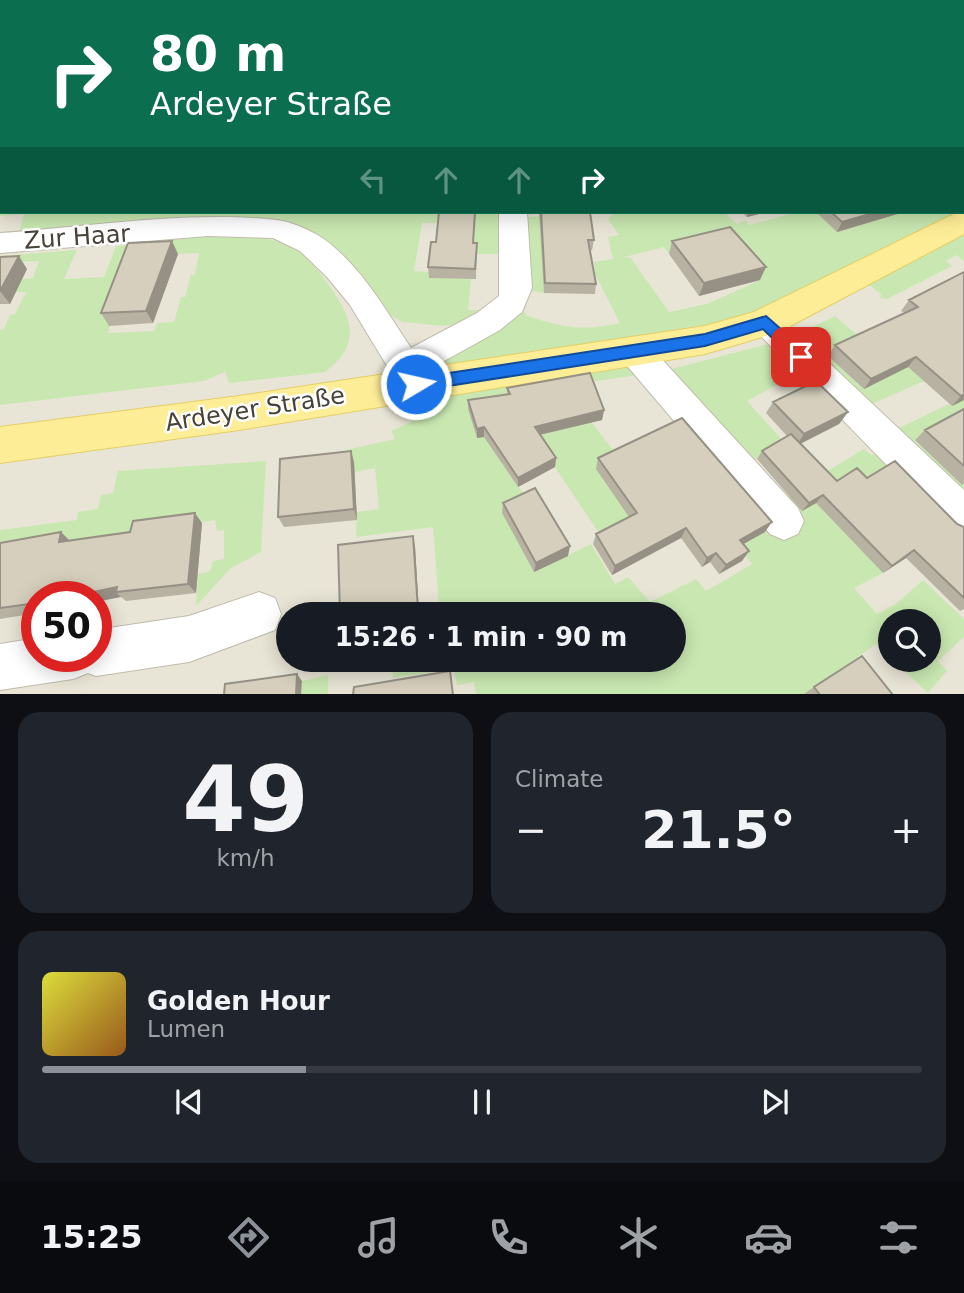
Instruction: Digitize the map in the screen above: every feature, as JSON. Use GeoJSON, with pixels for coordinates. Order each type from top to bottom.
{"type":"FeatureCollection","features":[{"type":"Feature","properties":{"kind":"main road","name":"Ardeyer Straße"},"geometry":{"type":"LineString","coordinates":[[0,445],[239,413],[705,340],[766,322],[964,220]]}},
{"type":"Feature","properties":{"kind":"street"},"geometry":{"type":"LineString","coordinates":[[416,384],[422,358],[442,344],[487,323],[502,312],[516,294],[513,214]]}},
{"type":"Feature","properties":{"kind":"street","name":"Zur Haar"},"geometry":{"type":"LineString","coordinates":[[0,243],[208,227],[278,229],[310,244],[338,270],[361,297],[416,384]]}},
{"type":"Feature","properties":{"kind":"street"},"geometry":{"type":"LineString","coordinates":[[766,322],[964,517]]}},
{"type":"Feature","properties":{"kind":"street"},"geometry":{"type":"LineString","coordinates":[[635,352],[785,521]]}},
{"type":"Feature","properties":{"kind":"street"},"geometry":{"type":"LineString","coordinates":[[112,651],[189,639],[260,614]]}},
{"type":"Feature","properties":{"kind":"street"},"geometry":{"type":"LineString","coordinates":[[0,667],[21,664]]}},
{"type":"Feature","properties":{"kind":"shaded area"},"geometry":{"type":"Polygon","coordinates":[[[25,214],[16,241],[255,227],[273,214],[964,214],[964,251],[957,255],[964,261],[964,694],[0,694],[0,216],[25,214]]]}},
{"type":"Feature","properties":{"kind":"green space"},"geometry":{"type":"Polygon","coordinates":[[[24,214],[499,214],[500,254],[473,254],[474,223],[422,223],[414,271],[429,272],[430,278],[471,279],[468,310],[482,310],[460,324],[444,326],[403,322],[390,315],[341,253],[308,230],[255,227],[16,242],[24,214]]]}},
{"type":"Feature","properties":{"kind":"green space"},"geometry":{"type":"Polygon","coordinates":[[[587,214],[541,234],[544,293],[527,290],[525,217],[587,214]]]}},
{"type":"Feature","properties":{"kind":"green space"},"geometry":{"type":"Polygon","coordinates":[[[612,214],[726,214],[737,224],[745,220],[749,225],[790,214],[964,214],[964,261],[956,255],[946,261],[952,266],[887,299],[880,298],[881,294],[859,277],[663,349],[646,374],[589,382],[592,423],[619,458],[717,457],[603,539],[540,445],[502,464],[529,502],[534,572],[591,544],[615,584],[628,577],[650,602],[439,602],[433,527],[356,537],[357,512],[379,509],[375,468],[355,472],[310,458],[395,439],[391,431],[437,410],[434,382],[422,358],[516,294],[526,315],[550,323],[595,327],[620,323],[595,274],[594,262],[613,259],[608,237],[619,235],[608,219],[612,214]],[[725,239],[669,254],[664,247],[621,258],[630,257],[669,312],[707,304],[760,280],[725,239]]]}},
{"type":"Feature","properties":{"kind":"green space"},"geometry":{"type":"Polygon","coordinates":[[[221,235],[259,238],[287,245],[313,265],[343,308],[350,330],[345,351],[325,372],[229,383],[225,372],[204,381],[0,405],[0,330],[4,329],[10,315],[15,314],[26,292],[16,292],[22,279],[33,278],[39,261],[22,262],[0,270],[0,256],[77,250],[64,279],[104,277],[116,246],[221,235]],[[199,253],[134,256],[108,333],[154,331],[157,323],[174,322],[191,274],[195,275],[199,253]]]}},
{"type":"Feature","properties":{"kind":"green space"},"geometry":{"type":"Polygon","coordinates":[[[835,316],[863,340],[929,357],[924,381],[863,408],[790,338],[835,316]]]}},
{"type":"Feature","properties":{"kind":"green space"},"geometry":{"type":"Polygon","coordinates":[[[773,343],[801,371],[747,401],[785,443],[750,463],[667,370],[773,343]]]}},
{"type":"Feature","properties":{"kind":"green space"},"geometry":{"type":"Polygon","coordinates":[[[964,397],[964,503],[890,432],[964,397]]]}},
{"type":"Feature","properties":{"kind":"green space"},"geometry":{"type":"Polygon","coordinates":[[[864,449],[871,455],[880,450],[927,493],[883,573],[854,588],[878,613],[878,646],[876,644],[805,694],[476,694],[474,682],[457,685],[455,672],[686,672],[686,602],[650,602],[696,579],[706,591],[752,564],[738,547],[774,527],[801,529],[800,519],[782,498],[864,449]]]}},
{"type":"Feature","properties":{"kind":"green space"},"geometry":{"type":"Polygon","coordinates":[[[266,461],[261,552],[231,568],[196,606],[198,574],[210,571],[213,561],[224,559],[224,530],[217,531],[215,520],[71,542],[0,543],[0,530],[77,520],[78,512],[98,509],[101,495],[113,493],[118,471],[266,461]]]}},
{"type":"Feature","properties":{"kind":"green space"},"geometry":{"type":"Polygon","coordinates":[[[923,580],[964,619],[964,637],[941,658],[941,609],[886,609],[923,580]]]}},
{"type":"Feature","properties":{"kind":"green space"},"geometry":{"type":"Polygon","coordinates":[[[941,664],[947,671],[928,693],[906,672],[941,672],[941,664]]]}},
{"type":"Feature","properties":{"kind":"green space"},"geometry":{"type":"Polygon","coordinates":[[[393,672],[434,672],[393,678],[393,672]]]}},
{"type":"Feature","properties":{"kind":"green space"},"geometry":{"type":"Polygon","coordinates":[[[328,675],[328,694],[301,694],[302,681],[328,675]]]}},
{"type":"Feature","properties":{"kind":"building"},"geometry":{"type":"Polygon","coordinates":[[[439,214],[475,214],[475,269],[428,267],[431,242],[436,242],[439,214]]]}},
{"type":"Feature","properties":{"kind":"building"},"geometry":{"type":"Polygon","coordinates":[[[541,214],[590,214],[594,240],[588,240],[596,284],[545,283],[541,214]]]}},
{"type":"Feature","properties":{"kind":"building"},"geometry":{"type":"Polygon","coordinates":[[[833,214],[870,214],[842,222],[833,214]]]}},
{"type":"Feature","properties":{"kind":"building"},"geometry":{"type":"Polygon","coordinates":[[[730,227],[766,267],[704,283],[672,241],[730,227]]]}},
{"type":"Feature","properties":{"kind":"building"},"geometry":{"type":"Polygon","coordinates":[[[172,241],[146,311],[101,313],[128,243],[172,241]]]}},
{"type":"Feature","properties":{"kind":"building"},"geometry":{"type":"Polygon","coordinates":[[[19,256],[0,291],[0,257],[19,256]]]}},
{"type":"Feature","properties":{"kind":"building"},"geometry":{"type":"Polygon","coordinates":[[[964,272],[964,394],[961,396],[916,357],[871,379],[835,345],[918,307],[909,300],[964,272]]]}},
{"type":"Feature","properties":{"kind":"building"},"geometry":{"type":"Polygon","coordinates":[[[590,373],[604,410],[535,427],[556,458],[518,478],[484,427],[477,429],[468,400],[510,394],[507,388],[590,373]]]}},
{"type":"Feature","properties":{"kind":"building"},"geometry":{"type":"Polygon","coordinates":[[[816,381],[848,412],[804,434],[773,402],[816,381]]]}},
{"type":"Feature","properties":{"kind":"building"},"geometry":{"type":"Polygon","coordinates":[[[964,409],[964,466],[925,430],[964,409]]]}},
{"type":"Feature","properties":{"kind":"building"},"geometry":{"type":"Polygon","coordinates":[[[682,418],[772,522],[740,540],[749,551],[726,565],[716,553],[707,558],[686,528],[615,566],[596,534],[637,513],[598,458],[682,418]]]}},
{"type":"Feature","properties":{"kind":"building"},"geometry":{"type":"Polygon","coordinates":[[[791,434],[837,481],[857,468],[867,478],[895,461],[957,524],[964,527],[964,598],[914,550],[892,566],[823,495],[809,503],[762,451],[791,434]]]}},
{"type":"Feature","properties":{"kind":"building"},"geometry":{"type":"Polygon","coordinates":[[[351,451],[354,509],[278,517],[280,459],[351,451]]]}},
{"type":"Feature","properties":{"kind":"building"},"geometry":{"type":"Polygon","coordinates":[[[535,488],[570,546],[536,563],[503,503],[535,488]]]}},
{"type":"Feature","properties":{"kind":"building"},"geometry":{"type":"Polygon","coordinates":[[[195,513],[188,584],[116,592],[117,587],[112,588],[112,581],[21,581],[21,605],[0,608],[0,543],[61,532],[59,542],[130,532],[133,521],[195,513]]]}},
{"type":"Feature","properties":{"kind":"building"},"geometry":{"type":"Polygon","coordinates":[[[413,536],[417,602],[340,602],[338,545],[413,536]]]}},
{"type":"Feature","properties":{"kind":"building"},"geometry":{"type":"Polygon","coordinates":[[[862,656],[892,694],[819,694],[814,687],[862,656]]]}},
{"type":"Feature","properties":{"kind":"building"},"geometry":{"type":"Polygon","coordinates":[[[450,672],[453,694],[353,694],[354,687],[450,672]]]}},
{"type":"Feature","properties":{"kind":"building"},"geometry":{"type":"Polygon","coordinates":[[[297,674],[296,694],[224,694],[225,684],[297,674]]]}},
{"type":"Feature","properties":{"kind":"route"},"geometry":{"type":"LineString","coordinates":[[416,384],[705,340],[766,322],[801,357]]}}]}
